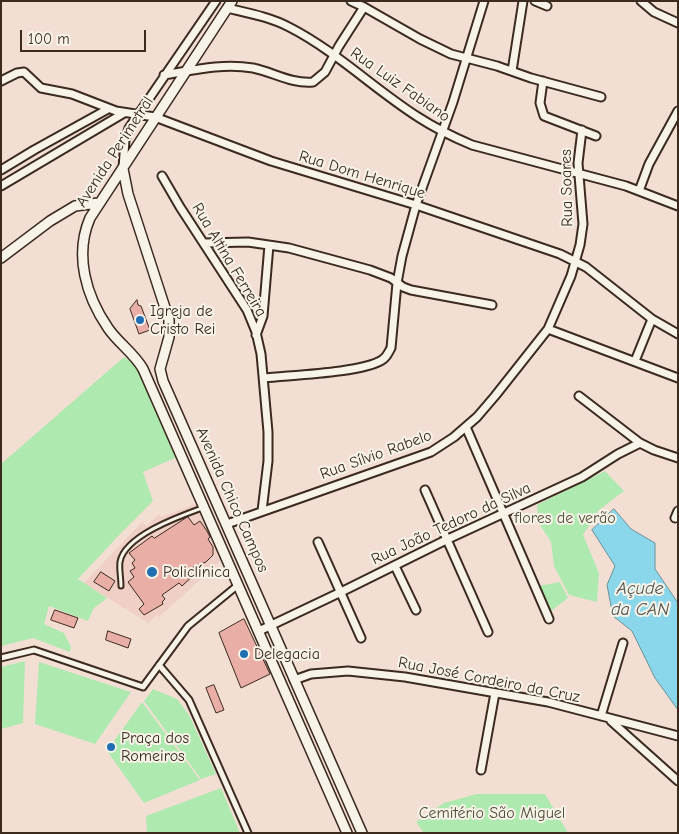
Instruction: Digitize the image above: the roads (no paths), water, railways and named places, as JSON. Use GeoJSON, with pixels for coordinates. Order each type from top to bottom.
{"type":"FeatureCollection","features":[{"type":"Feature","properties":{"kind":"street"},"geometry":{"type":"LineString","coordinates":[[123,169],[126,134],[164,75],[216,1]]}},
{"type":"Feature","properties":{"kind":"street"},"geometry":{"type":"LineString","coordinates":[[351,1],[427,42],[465,59],[582,90],[601,97]]}},
{"type":"Feature","properties":{"kind":"street"},"geometry":{"type":"LineString","coordinates":[[264,378],[346,370],[371,365],[388,355],[393,334],[397,282],[402,256],[416,205],[443,132],[484,1]]}},
{"type":"Feature","properties":{"kind":"street"},"geometry":{"type":"LineString","coordinates":[[512,71],[523,1]]}},
{"type":"Feature","properties":{"kind":"street"},"geometry":{"type":"LineString","coordinates":[[535,1],[547,6]]}},
{"type":"Feature","properties":{"kind":"street"},"geometry":{"type":"LineString","coordinates":[[641,1],[654,12],[678,23]]}},
{"type":"Feature","properties":{"kind":"street","name":"Rua Luiz Fabiano"},"geometry":{"type":"LineString","coordinates":[[229,5],[290,27],[333,55],[416,116],[443,132],[472,145],[579,172],[639,191],[678,206]]}},
{"type":"Feature","properties":{"kind":"street","name":"Avenida Perimetral"},"geometry":{"type":"LineString","coordinates":[[130,352],[108,328],[98,311],[84,276],[81,252],[84,230],[98,203],[123,169],[229,5]]}},
{"type":"Feature","properties":{"kind":"street"},"geometry":{"type":"LineString","coordinates":[[164,75],[213,66],[250,68],[294,81],[313,82],[325,72],[333,55],[364,7]]}},
{"type":"Feature","properties":{"kind":"street","name":"Rua Dom Henrique"},"geometry":{"type":"LineString","coordinates":[[1,81],[16,73],[24,72],[41,88],[72,94],[124,113],[155,117],[271,162],[416,205],[576,261],[618,291],[652,319],[678,334]]}},
{"type":"Feature","properties":{"kind":"street"},"geometry":{"type":"LineString","coordinates":[[543,81],[540,103],[544,116],[596,136]]}},
{"type":"Feature","properties":{"kind":"street"},"geometry":{"type":"LineString","coordinates":[[1,170],[108,108]]}},
{"type":"Feature","properties":{"kind":"street"},"geometry":{"type":"LineString","coordinates":[[639,191],[649,164],[678,111]]}},
{"type":"Feature","properties":{"kind":"street"},"geometry":{"type":"LineString","coordinates":[[1,186],[124,113]]}},
{"type":"Feature","properties":{"kind":"street","name":"Rua Soares"},"geometry":{"type":"LineString","coordinates":[[548,329],[576,261],[583,224],[579,172],[579,148],[582,130]]}},
{"type":"Feature","properties":{"kind":"street","name":"Avenida Chico Campos"},"geometry":{"type":"LineString","coordinates":[[123,169],[128,194],[168,320],[169,337],[160,374],[362,833]]}},
{"type":"Feature","properties":{"kind":"street","name":"Rua Altina Ferreira"},"geometry":{"type":"LineString","coordinates":[[162,176],[180,208],[247,310],[256,335],[264,378],[268,461],[262,511]]}},
{"type":"Feature","properties":{"kind":"street"},"geometry":{"type":"LineString","coordinates":[[2,255],[42,226],[75,206],[98,203]]}},
{"type":"Feature","properties":{"kind":"street"},"geometry":{"type":"LineString","coordinates":[[204,243],[248,242],[289,248],[370,270],[411,290],[492,305]]}},
{"type":"Feature","properties":{"kind":"street"},"geometry":{"type":"LineString","coordinates":[[256,335],[263,316],[269,245]]}},
{"type":"Feature","properties":{"kind":"street"},"geometry":{"type":"LineString","coordinates":[[635,362],[652,319]]}},
{"type":"Feature","properties":{"kind":"street"},"geometry":{"type":"LineString","coordinates":[[548,329],[678,378]]}},
{"type":"Feature","properties":{"kind":"street","name":"Rua Sílvio Rabelo"},"geometry":{"type":"LineString","coordinates":[[227,524],[431,452],[466,427],[495,396],[548,329]]}},
{"type":"Feature","properties":{"kind":"street","name":"Avenida Chico Campos"},"geometry":{"type":"LineString","coordinates":[[130,352],[143,369],[347,833]]}},
{"type":"Feature","properties":{"kind":"street"},"geometry":{"type":"LineString","coordinates":[[578,396],[640,443],[678,458]]}},
{"type":"Feature","properties":{"kind":"street"},"geometry":{"type":"LineString","coordinates":[[466,427],[549,619]]}},
{"type":"Feature","properties":{"kind":"street","name":"Rua João Tedoro da Silva"},"geometry":{"type":"LineString","coordinates":[[259,630],[582,477],[618,454],[640,443]]}},
{"type":"Feature","properties":{"kind":"street"},"geometry":{"type":"LineString","coordinates":[[185,464],[198,458]]}},
{"type":"Feature","properties":{"kind":"street"},"geometry":{"type":"LineString","coordinates":[[426,490],[488,632]]}},
{"type":"Feature","properties":{"kind":"street"},"geometry":{"type":"LineString","coordinates":[[318,542],[361,638]]}},
{"type":"Feature","properties":{"kind":"street"},"geometry":{"type":"LineString","coordinates":[[395,566],[416,610]]}},
{"type":"Feature","properties":{"kind":"street"},"geometry":{"type":"LineString","coordinates":[[1,658],[34,650],[142,687],[188,626],[238,585]]}},
{"type":"Feature","properties":{"kind":"street"},"geometry":{"type":"LineString","coordinates":[[601,716],[623,643]]}},
{"type":"Feature","properties":{"kind":"street"},"geometry":{"type":"LineString","coordinates":[[159,664],[189,700],[248,833]]}},
{"type":"Feature","properties":{"kind":"street","name":"Rua José Cordeiro da Cruz"},"geometry":{"type":"LineString","coordinates":[[294,680],[311,674],[348,671],[405,678],[548,702],[678,736]]}},
{"type":"Feature","properties":{"kind":"street"},"geometry":{"type":"LineString","coordinates":[[481,770],[495,693]]}},
{"type":"Feature","properties":{"kind":"street"},"geometry":{"type":"LineString","coordinates":[[609,719],[678,781]]}},
{"type":"Feature","properties":{"kind":"street"},"geometry":{"type":"LineString","coordinates":[[341,818],[353,813]]}},
{"type":"Feature","properties":{"kind":"lane"},"geometry":{"type":"LineString","coordinates":[[121,586],[120,562],[124,552],[138,538],[178,517],[205,507]]}},
{"type":"Feature","properties":{"kind":"water","name":"Açude da CAN"},"geometry":{"type":"Polygon","coordinates":[[[614,509],[631,529],[655,543],[655,569],[678,603],[678,710],[655,678],[632,631],[613,616],[607,585],[615,566],[592,530],[614,509]]]}},
{"type":"Feature","properties":{"kind":"place","name":"Igreja de Cristo Rei"},"geometry":{"type":"Point","coordinates":[140,320]}},
{"type":"Feature","properties":{"kind":"place","name":"Policlínica"},"geometry":{"type":"Point","coordinates":[152,572]}},
{"type":"Feature","properties":{"kind":"place","name":"Delegacia"},"geometry":{"type":"Point","coordinates":[244,654]}},
{"type":"Feature","properties":{"kind":"place","name":"Praça dos Romeiros"},"geometry":{"type":"Point","coordinates":[111,747]}},
{"type":"Feature","properties":{"kind":"park label","name":"flores de verão"},"geometry":{"type":"Point","coordinates":[565,518]}},
{"type":"Feature","properties":{"kind":"park label","name":"Cemitério São Miguel"},"geometry":{"type":"Point","coordinates":[492,813]}}]}
